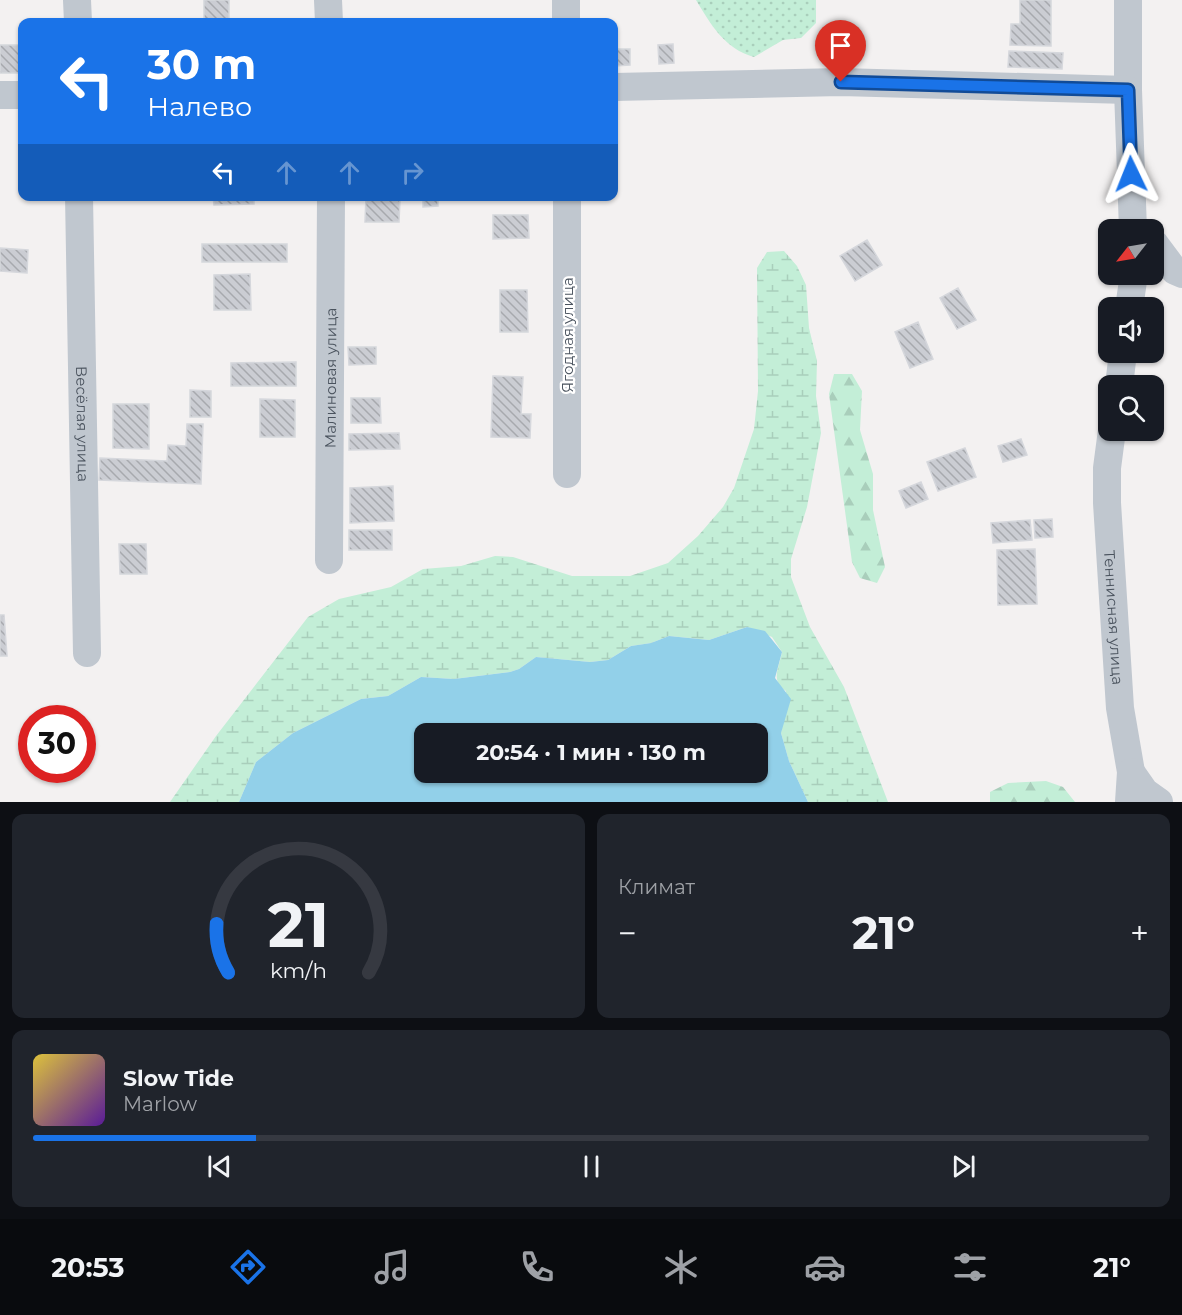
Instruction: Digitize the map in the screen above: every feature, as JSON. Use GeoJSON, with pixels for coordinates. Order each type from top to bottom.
{"type":"FeatureCollection","features":[{"type":"Feature","properties":{"kind":"street"},"geometry":{"type":"LineString","coordinates":[[77,0],[78,18]]}},
{"type":"Feature","properties":{"kind":"street"},"geometry":{"type":"LineString","coordinates":[[328,0],[329,18]]}},
{"type":"Feature","properties":{"kind":"street"},"geometry":{"type":"LineString","coordinates":[[566,0],[566,18]]}},
{"type":"Feature","properties":{"kind":"street"},"geometry":{"type":"LineString","coordinates":[[1128,0],[1128,90],[1136,219]]}},
{"type":"Feature","properties":{"kind":"street"},"geometry":{"type":"LineString","coordinates":[[618,87],[841,82],[1128,90]]}},
{"type":"Feature","properties":{"kind":"street"},"geometry":{"type":"LineString","coordinates":[[0,95],[18,95]]}},
{"type":"Feature","properties":{"kind":"street","name":"Весёлая улица"},"geometry":{"type":"LineString","coordinates":[[78,201],[87,653]]}},
{"type":"Feature","properties":{"kind":"street","name":"Малиновая улица"},"geometry":{"type":"LineString","coordinates":[[329,560],[331,201]]}},
{"type":"Feature","properties":{"kind":"street","name":"Ягодная улица"},"geometry":{"type":"LineString","coordinates":[[567,201],[567,474]]}},
{"type":"Feature","properties":{"kind":"street"},"geometry":{"type":"LineString","coordinates":[[1164,256],[1175,271],[1182,274]]}},
{"type":"Feature","properties":{"kind":"street","name":"Теннисная улица"},"geometry":{"type":"LineString","coordinates":[[1111,441],[1107,468],[1107,503],[1120,708],[1131,772],[1130,802]]}},
{"type":"Feature","properties":{"kind":"street"},"geometry":{"type":"LineString","coordinates":[[1131,772],[1145,792],[1159,802]]}},
{"type":"Feature","properties":{"kind":"green space"},"geometry":{"type":"Polygon","coordinates":[[[696,0],[816,0],[816,23],[801,38],[783,40],[754,57],[727,42],[713,27],[696,0]]]}},
{"type":"Feature","properties":{"kind":"green space"},"geometry":{"type":"Polygon","coordinates":[[[784,251],[797,266],[806,285],[809,328],[817,361],[816,396],[821,433],[807,507],[791,559],[791,577],[810,627],[844,687],[888,802],[808,802],[789,761],[781,733],[786,691],[778,683],[777,674],[782,652],[772,637],[747,627],[709,640],[669,636],[651,643],[631,646],[608,660],[590,662],[536,657],[519,669],[510,672],[454,679],[421,677],[388,696],[361,699],[293,733],[256,762],[239,802],[170,802],[216,736],[308,617],[339,599],[391,587],[423,569],[461,566],[495,556],[513,557],[572,576],[630,576],[668,563],[698,536],[723,507],[734,488],[754,429],[758,391],[757,268],[767,252],[784,251]]]}},
{"type":"Feature","properties":{"kind":"green space"},"geometry":{"type":"Polygon","coordinates":[[[834,374],[852,374],[862,391],[860,430],[873,474],[873,510],[885,567],[877,583],[860,578],[852,562],[829,394],[834,374]]]}},
{"type":"Feature","properties":{"kind":"green space"},"geometry":{"type":"Polygon","coordinates":[[[1046,781],[1063,787],[1075,802],[990,802],[990,792],[1008,783],[1046,781]]]}},
{"type":"Feature","properties":{"kind":"water"},"geometry":{"type":"Polygon","coordinates":[[[747,627],[765,631],[782,652],[775,678],[791,699],[781,733],[789,761],[808,802],[239,802],[256,762],[293,733],[361,699],[388,696],[421,677],[454,679],[510,672],[519,669],[536,657],[590,662],[608,660],[631,646],[651,643],[669,636],[709,640],[747,627]]]}},
{"type":"Feature","properties":{"kind":"building"},"geometry":{"type":"Polygon","coordinates":[[[204,0],[229,0],[229,18],[204,18],[204,0]]]}},
{"type":"Feature","properties":{"kind":"building"},"geometry":{"type":"Polygon","coordinates":[[[1020,0],[1051,0],[1051,46],[1010,45],[1011,24],[1020,24],[1020,0]]]}},
{"type":"Feature","properties":{"kind":"building"},"geometry":{"type":"Polygon","coordinates":[[[673,44],[674,63],[659,64],[658,45],[673,44]]]}},
{"type":"Feature","properties":{"kind":"building"},"geometry":{"type":"Polygon","coordinates":[[[0,45],[18,45],[18,73],[0,73],[0,45]]]}},
{"type":"Feature","properties":{"kind":"building"},"geometry":{"type":"Polygon","coordinates":[[[618,49],[630,49],[630,65],[618,66],[618,49]]]}},
{"type":"Feature","properties":{"kind":"building"},"geometry":{"type":"Polygon","coordinates":[[[1009,51],[1063,53],[1062,69],[1008,67],[1009,51]]]}},
{"type":"Feature","properties":{"kind":"building"},"geometry":{"type":"Polygon","coordinates":[[[214,201],[254,201],[254,204],[214,205],[214,201]]]}},
{"type":"Feature","properties":{"kind":"building"},"geometry":{"type":"Polygon","coordinates":[[[366,201],[400,201],[399,222],[365,222],[366,201]]]}},
{"type":"Feature","properties":{"kind":"building"},"geometry":{"type":"Polygon","coordinates":[[[423,201],[438,201],[438,206],[423,207],[423,201]]]}},
{"type":"Feature","properties":{"kind":"building"},"geometry":{"type":"Polygon","coordinates":[[[493,215],[528,215],[529,238],[493,239],[493,215]]]}},
{"type":"Feature","properties":{"kind":"building"},"geometry":{"type":"Polygon","coordinates":[[[867,240],[882,265],[855,281],[840,256],[867,240]]]}},
{"type":"Feature","properties":{"kind":"building"},"geometry":{"type":"Polygon","coordinates":[[[202,244],[287,244],[287,262],[202,262],[202,244]]]}},
{"type":"Feature","properties":{"kind":"building"},"geometry":{"type":"Polygon","coordinates":[[[0,248],[28,250],[27,273],[0,271],[0,248]]]}},
{"type":"Feature","properties":{"kind":"building"},"geometry":{"type":"Polygon","coordinates":[[[250,274],[251,310],[214,310],[214,275],[250,274]]]}},
{"type":"Feature","properties":{"kind":"building"},"geometry":{"type":"Polygon","coordinates":[[[958,288],[976,320],[957,329],[940,298],[958,288]]]}},
{"type":"Feature","properties":{"kind":"building"},"geometry":{"type":"Polygon","coordinates":[[[500,290],[527,290],[528,332],[500,332],[500,290]]]}},
{"type":"Feature","properties":{"kind":"building"},"geometry":{"type":"Polygon","coordinates":[[[918,322],[933,359],[910,368],[895,332],[918,322]]]}},
{"type":"Feature","properties":{"kind":"building"},"geometry":{"type":"Polygon","coordinates":[[[348,347],[376,347],[376,364],[349,365],[348,347]]]}},
{"type":"Feature","properties":{"kind":"building"},"geometry":{"type":"Polygon","coordinates":[[[296,362],[296,386],[231,386],[231,363],[296,362]]]}},
{"type":"Feature","properties":{"kind":"building"},"geometry":{"type":"Polygon","coordinates":[[[493,376],[523,377],[521,414],[531,414],[530,438],[491,437],[493,376]]]}},
{"type":"Feature","properties":{"kind":"building"},"geometry":{"type":"Polygon","coordinates":[[[190,390],[211,391],[211,417],[190,417],[190,390]]]}},
{"type":"Feature","properties":{"kind":"building"},"geometry":{"type":"Polygon","coordinates":[[[351,398],[380,398],[381,423],[351,423],[351,398]]]}},
{"type":"Feature","properties":{"kind":"building"},"geometry":{"type":"Polygon","coordinates":[[[260,399],[295,400],[295,437],[260,437],[260,399]]]}},
{"type":"Feature","properties":{"kind":"building"},"geometry":{"type":"Polygon","coordinates":[[[113,404],[149,404],[149,449],[113,448],[113,404]]]}},
{"type":"Feature","properties":{"kind":"building"},"geometry":{"type":"Polygon","coordinates":[[[187,424],[203,424],[201,484],[99,480],[100,458],[167,461],[168,445],[186,446],[187,424]]]}},
{"type":"Feature","properties":{"kind":"building"},"geometry":{"type":"Polygon","coordinates":[[[399,433],[400,449],[349,450],[349,434],[399,433]]]}},
{"type":"Feature","properties":{"kind":"building"},"geometry":{"type":"Polygon","coordinates":[[[1021,439],[1027,455],[1003,462],[998,446],[1021,439]]]}},
{"type":"Feature","properties":{"kind":"building"},"geometry":{"type":"Polygon","coordinates":[[[965,448],[976,477],[938,491],[927,462],[965,448]]]}},
{"type":"Feature","properties":{"kind":"building"},"geometry":{"type":"Polygon","coordinates":[[[921,482],[928,499],[906,508],[899,491],[921,482]]]}},
{"type":"Feature","properties":{"kind":"building"},"geometry":{"type":"Polygon","coordinates":[[[393,486],[394,521],[350,523],[350,488],[393,486]]]}},
{"type":"Feature","properties":{"kind":"building"},"geometry":{"type":"Polygon","coordinates":[[[1052,519],[1053,537],[1035,538],[1034,520],[1052,519]]]}},
{"type":"Feature","properties":{"kind":"building"},"geometry":{"type":"Polygon","coordinates":[[[1030,520],[1032,540],[993,543],[991,523],[1030,520]]]}},
{"type":"Feature","properties":{"kind":"building"},"geometry":{"type":"Polygon","coordinates":[[[349,530],[392,530],[392,550],[349,550],[349,530]]]}},
{"type":"Feature","properties":{"kind":"building"},"geometry":{"type":"Polygon","coordinates":[[[119,544],[146,544],[147,574],[120,574],[119,544]]]}},
{"type":"Feature","properties":{"kind":"building"},"geometry":{"type":"Polygon","coordinates":[[[1035,549],[1037,604],[998,605],[997,550],[1035,549]]]}},
{"type":"Feature","properties":{"kind":"building"},"geometry":{"type":"Polygon","coordinates":[[[0,615],[4,615],[7,656],[0,656],[0,615]]]}},
{"type":"Feature","properties":{"kind":"route"},"geometry":{"type":"LineString","coordinates":[[841,82],[1128,90],[1131,174]]}}]}
